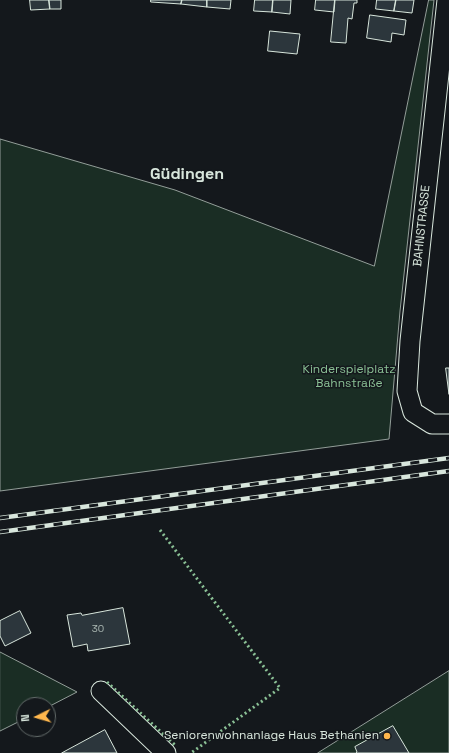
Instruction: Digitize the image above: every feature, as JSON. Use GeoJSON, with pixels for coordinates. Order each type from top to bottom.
{"type":"FeatureCollection","features":[{"type":"Feature","properties":{"kind":"street","name":"BAHNSTRASSE"},"geometry":{"type":"LineString","coordinates":[[447,0],[410,334],[406,391],[413,412],[432,424],[449,424]]}},
{"type":"Feature","properties":{"kind":"street"},"geometry":{"type":"LineString","coordinates":[[101,691],[166,753]]}},
{"type":"Feature","properties":{"kind":"green space","name":"Kinderspielplatz Bahnstraße"},"geometry":{"type":"Polygon","coordinates":[[[429,0],[434,0],[400,311],[389,439],[0,491],[0,139],[175,190],[374,266],[429,0]]]}},
{"type":"Feature","properties":{"kind":"green space"},"geometry":{"type":"Polygon","coordinates":[[[0,652],[77,692],[56,703],[56,697],[16,697],[16,723],[0,731],[0,652]]]}},
{"type":"Feature","properties":{"kind":"green space"},"geometry":{"type":"Polygon","coordinates":[[[449,671],[449,753],[318,753],[449,671]]]}},
{"type":"Feature","properties":{"kind":"building"},"geometry":{"type":"Polygon","coordinates":[[[30,0],[49,0],[50,9],[31,10],[30,0]]]}},
{"type":"Feature","properties":{"kind":"building"},"geometry":{"type":"Polygon","coordinates":[[[49,0],[61,0],[61,9],[50,9],[49,0]]]}},
{"type":"Feature","properties":{"kind":"building"},"geometry":{"type":"Polygon","coordinates":[[[151,0],[182,0],[181,4],[151,2],[151,0]]]}},
{"type":"Feature","properties":{"kind":"building"},"geometry":{"type":"Polygon","coordinates":[[[182,0],[207,0],[207,7],[181,4],[182,0]]]}},
{"type":"Feature","properties":{"kind":"building"},"geometry":{"type":"Polygon","coordinates":[[[207,0],[231,0],[230,9],[207,7],[207,0]]]}},
{"type":"Feature","properties":{"kind":"building"},"geometry":{"type":"Polygon","coordinates":[[[255,0],[273,0],[272,12],[254,11],[255,0]]]}},
{"type":"Feature","properties":{"kind":"building"},"geometry":{"type":"Polygon","coordinates":[[[273,0],[291,0],[290,14],[272,12],[273,0]]]}},
{"type":"Feature","properties":{"kind":"building"},"geometry":{"type":"Polygon","coordinates":[[[316,0],[335,0],[334,12],[315,10],[316,0]]]}},
{"type":"Feature","properties":{"kind":"building"},"geometry":{"type":"Polygon","coordinates":[[[335,0],[357,0],[357,3],[354,3],[352,19],[348,18],[346,43],[331,42],[335,0]]]}},
{"type":"Feature","properties":{"kind":"building"},"geometry":{"type":"Polygon","coordinates":[[[377,0],[396,0],[394,11],[376,9],[377,0]]]}},
{"type":"Feature","properties":{"kind":"building"},"geometry":{"type":"Polygon","coordinates":[[[396,0],[414,0],[412,13],[394,11],[396,0]]]}},
{"type":"Feature","properties":{"kind":"building"},"geometry":{"type":"Polygon","coordinates":[[[370,15],[406,20],[404,35],[392,33],[391,42],[367,38],[370,15]]]}},
{"type":"Feature","properties":{"kind":"building"},"geometry":{"type":"Polygon","coordinates":[[[270,31],[300,34],[297,54],[268,51],[270,31]]]}},
{"type":"Feature","properties":{"kind":"building"},"geometry":{"type":"Polygon","coordinates":[[[446,368],[449,368],[449,394],[446,368]]]}},
{"type":"Feature","properties":{"kind":"building"},"geometry":{"type":"Polygon","coordinates":[[[123,608],[130,644],[88,651],[87,644],[73,647],[67,615],[81,613],[82,615],[123,608]]]}},
{"type":"Feature","properties":{"kind":"building"},"geometry":{"type":"Polygon","coordinates":[[[20,611],[31,633],[5,646],[0,636],[0,621],[20,611]]]}},
{"type":"Feature","properties":{"kind":"building","name":"Seniorenwohnanlage Haus Bethanien"},"geometry":{"type":"Polygon","coordinates":[[[393,726],[409,753],[356,753],[355,747],[393,726]]]}},
{"type":"Feature","properties":{"kind":"building"},"geometry":{"type":"Polygon","coordinates":[[[105,730],[117,753],[62,753],[105,730]]]}},
{"type":"Feature","properties":{"kind":"railway"},"geometry":{"type":"LineString","coordinates":[[0,518],[449,458]]}},
{"type":"Feature","properties":{"kind":"railway"},"geometry":{"type":"LineString","coordinates":[[0,532],[449,471]]}},
{"type":"Feature","properties":{"kind":"hedge"},"geometry":{"type":"LineString","coordinates":[[160,530],[280,688],[191,753]]}},
{"type":"Feature","properties":{"kind":"hedge"},"geometry":{"type":"LineString","coordinates":[[107,682],[175,745]]}},
{"type":"Feature","properties":{"kind":"place","name":"Seniorenwohnanlage Haus Bethanien"},"geometry":{"type":"Point","coordinates":[387,736]}},
{"type":"Feature","properties":{"kind":"district","name":"Güdingen"},"geometry":{"type":"Point","coordinates":[187,175]}}]}
